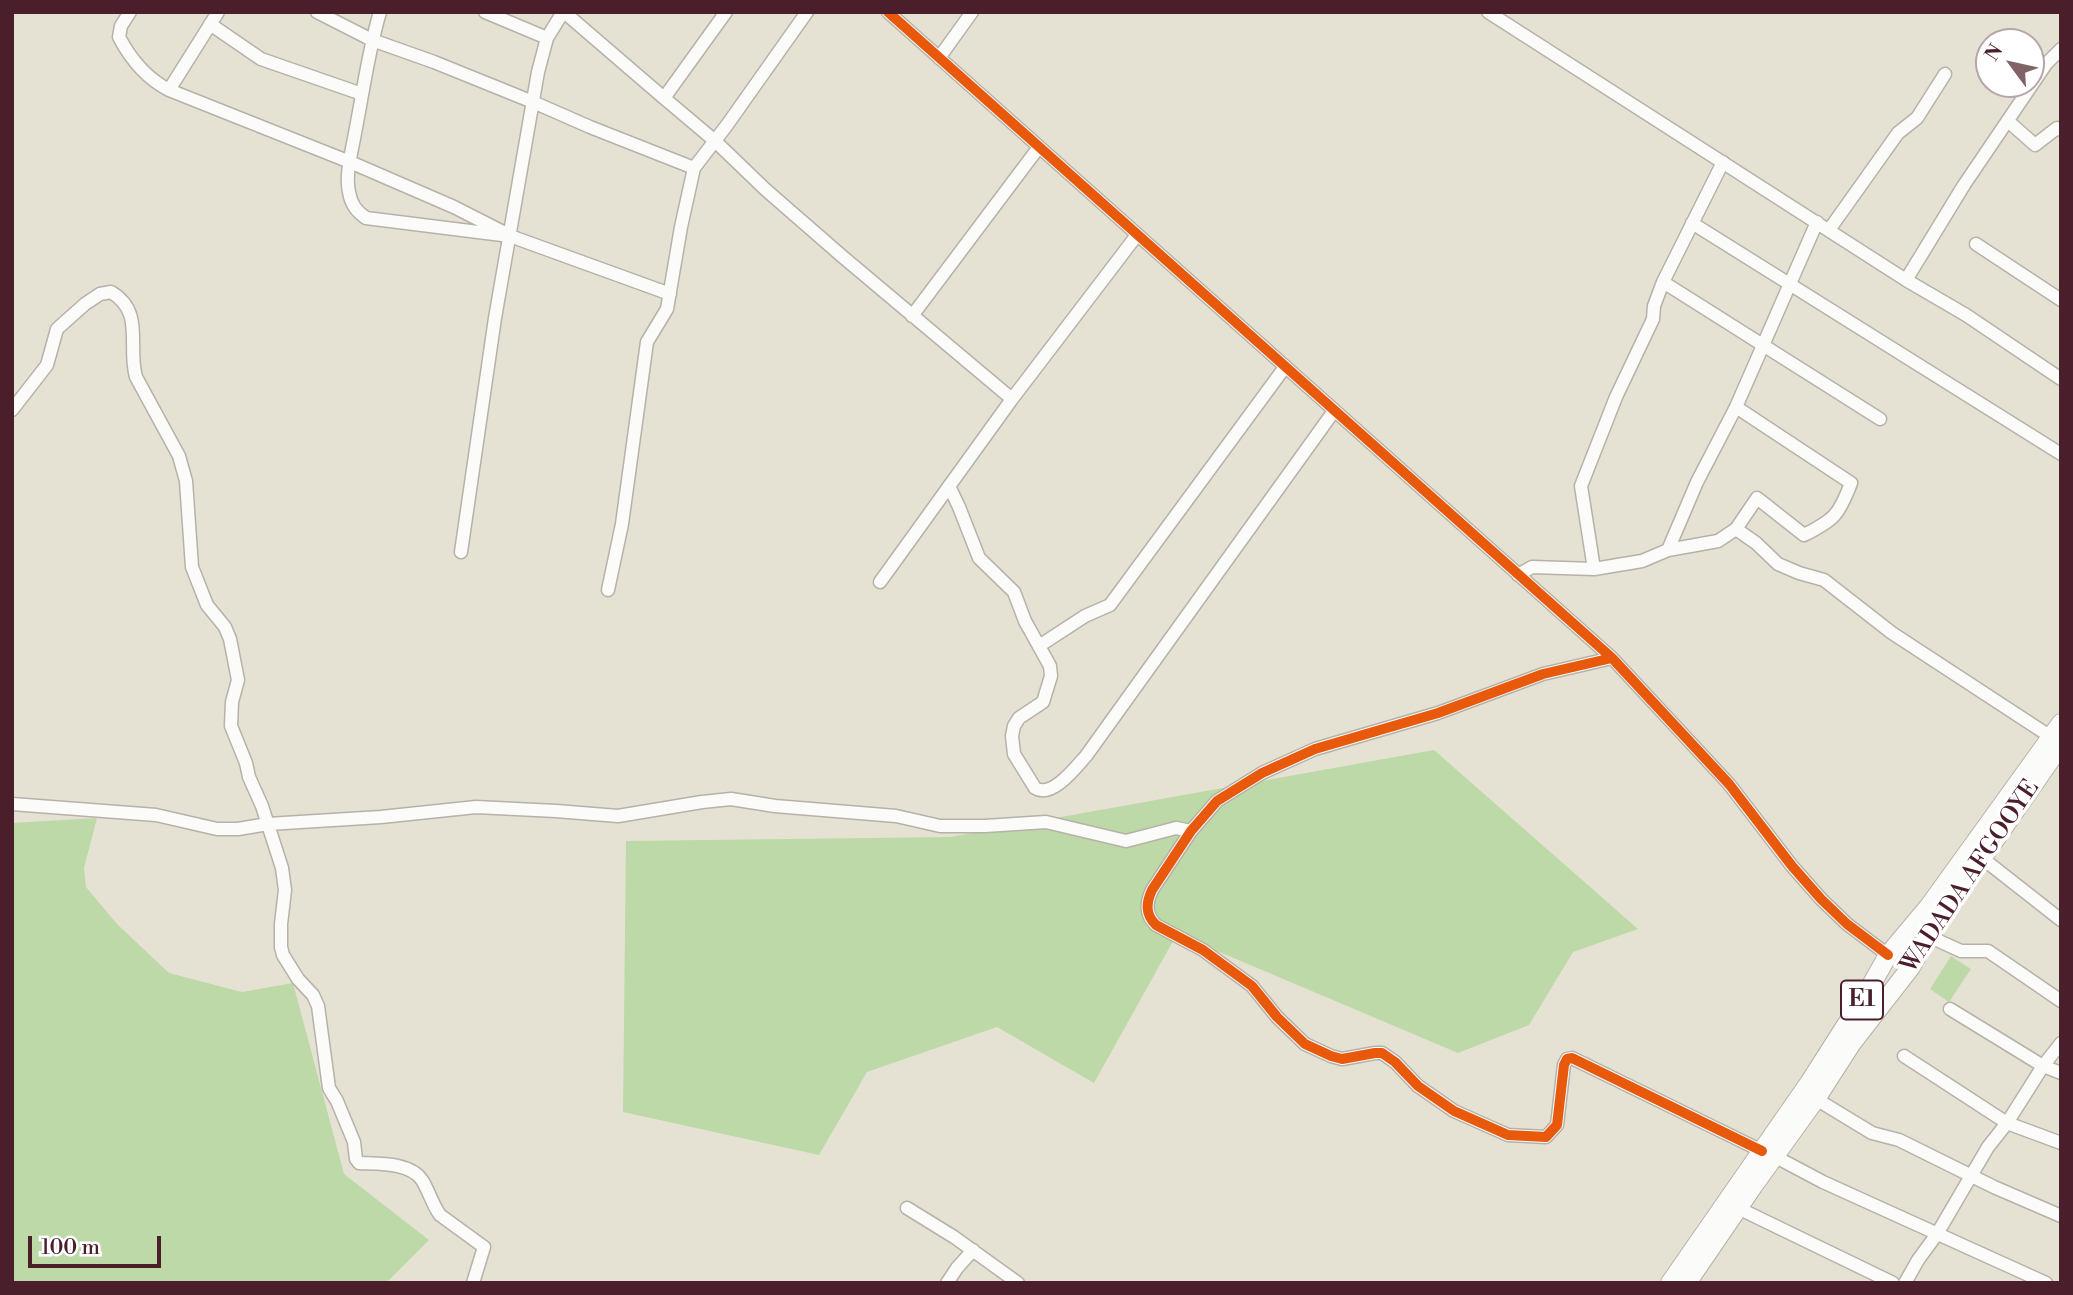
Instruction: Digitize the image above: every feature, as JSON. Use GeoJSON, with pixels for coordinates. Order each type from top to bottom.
{"type":"FeatureCollection","features":[{"type":"Feature","properties":{"kind":"highway","name":"WADADA AFGOOYE"},"geometry":{"type":"LineString","coordinates":[[1670,1283],[1768,1154],[1816,1099],[1852,1043],[1903,979],[2058,735]]}},
{"type":"Feature","properties":{"kind":"highway","name":"WADADA AFGOOYE"},"geometry":{"type":"LineString","coordinates":[[1687,1283],[1738,1208],[1809,1083],[1888,956],[2058,735]]}},
{"type":"Feature","properties":{"kind":"highway"},"geometry":{"type":"LineString","coordinates":[[1903,979],[1890,974],[1888,956],[1906,952],[1915,961]]}},
{"type":"Feature","properties":{"kind":"street"},"geometry":{"type":"LineString","coordinates":[[130,12],[121,26],[119,37],[143,73],[153,81],[169,90],[350,162],[454,207],[510,236]]}},
{"type":"Feature","properties":{"kind":"street"},"geometry":{"type":"LineString","coordinates":[[169,90],[218,12]]}},
{"type":"Feature","properties":{"kind":"street"},"geometry":{"type":"LineString","coordinates":[[317,12],[372,40],[434,62],[694,168]]}},
{"type":"Feature","properties":{"kind":"street"},"geometry":{"type":"LineString","coordinates":[[380,12],[372,40],[350,162],[348,189],[357,212],[366,218],[510,236],[670,294]]}},
{"type":"Feature","properties":{"kind":"street"},"geometry":{"type":"LineString","coordinates":[[485,12],[547,38]]}},
{"type":"Feature","properties":{"kind":"street"},"geometry":{"type":"LineString","coordinates":[[461,552],[495,318],[538,72],[547,38],[564,12],[715,141],[766,190],[1012,399]]}},
{"type":"Feature","properties":{"kind":"street"},"geometry":{"type":"LineString","coordinates":[[664,98],[726,12]]}},
{"type":"Feature","properties":{"kind":"street"},"geometry":{"type":"LineString","coordinates":[[608,590],[622,524],[647,342],[667,309],[694,168],[807,12]]}},
{"type":"Feature","properties":{"kind":"street"},"geometry":{"type":"LineString","coordinates":[[939,58],[972,12]]}},
{"type":"Feature","properties":{"kind":"street"},"geometry":{"type":"LineString","coordinates":[[1488,12],[1906,280],[1966,315],[2061,379]]}},
{"type":"Feature","properties":{"kind":"street"},"geometry":{"type":"LineString","coordinates":[[890,13],[1612,658],[1729,784],[1791,866],[1831,910],[1888,956]]}},
{"type":"Feature","properties":{"kind":"street"},"geometry":{"type":"LineString","coordinates":[[211,24],[261,59],[362,94]]}},
{"type":"Feature","properties":{"kind":"street"},"geometry":{"type":"LineString","coordinates":[[1906,280],[1964,185],[2046,64],[2061,49]]}},
{"type":"Feature","properties":{"kind":"street"},"geometry":{"type":"LineString","coordinates":[[1829,230],[1898,133],[1917,118],[1945,74]]}},
{"type":"Feature","properties":{"kind":"street"},"geometry":{"type":"LineString","coordinates":[[2008,121],[2035,145],[2060,128]]}},
{"type":"Feature","properties":{"kind":"street"},"geometry":{"type":"LineString","coordinates":[[912,316],[1039,147]]}},
{"type":"Feature","properties":{"kind":"street"},"geometry":{"type":"LineString","coordinates":[[1594,569],[1581,486],[1616,397],[1653,320],[1654,306],[1664,282],[1723,162]]}},
{"type":"Feature","properties":{"kind":"street"},"geometry":{"type":"LineString","coordinates":[[1668,550],[1697,482],[1736,407],[1817,222]]}},
{"type":"Feature","properties":{"kind":"street"},"geometry":{"type":"LineString","coordinates":[[1692,223],[2061,454]]}},
{"type":"Feature","properties":{"kind":"street"},"geometry":{"type":"LineString","coordinates":[[880,582],[1012,399],[1137,235]]}},
{"type":"Feature","properties":{"kind":"street"},"geometry":{"type":"LineString","coordinates":[[1976,244],[2061,300]]}},
{"type":"Feature","properties":{"kind":"street"},"geometry":{"type":"LineString","coordinates":[[1664,282],[1880,419]]}},
{"type":"Feature","properties":{"kind":"street"},"geometry":{"type":"LineString","coordinates":[[12,410],[47,365],[57,329],[100,294],[111,292],[121,298],[130,309],[136,377],[178,456],[186,481],[192,567],[206,605],[225,627],[230,639],[238,680],[232,702],[231,726],[282,868],[285,890],[281,947],[298,979],[313,995],[318,1006],[329,1088],[354,1142],[359,1163],[394,1165],[421,1178],[440,1215],[484,1247],[473,1283]]}},
{"type":"Feature","properties":{"kind":"street"},"geometry":{"type":"LineString","coordinates":[[1040,646],[1085,616],[1110,605],[1285,367]]}},
{"type":"Feature","properties":{"kind":"street"},"geometry":{"type":"LineString","coordinates":[[1518,575],[1532,568],[1594,569],[1642,561],[1668,550],[1718,541],[1736,530],[1758,498],[1804,535],[1830,522],[1844,502],[1851,483],[1736,407]]}},
{"type":"Feature","properties":{"kind":"street"},"geometry":{"type":"LineString","coordinates":[[949,486],[979,558],[1014,592],[1050,666],[1051,676],[1043,702],[1019,718],[1014,726],[1012,747],[1035,788],[1046,791],[1068,776],[1086,756],[1334,411]]}},
{"type":"Feature","properties":{"kind":"street"},"geometry":{"type":"LineString","coordinates":[[1736,530],[1756,543],[1778,564],[1824,580],[1892,632],[2058,735]]}},
{"type":"Feature","properties":{"kind":"street"},"geometry":{"type":"LineString","coordinates":[[1612,658],[1543,674],[1438,713],[1315,749],[1262,773],[1217,801],[1191,831],[1147,900],[1150,919],[1156,925],[1203,950],[1252,986],[1305,1044],[1342,1059],[1375,1052],[1382,1054],[1395,1062],[1418,1086],[1454,1111],[1508,1135],[1546,1137],[1558,1125],[1564,1065],[1567,1059],[1572,1058],[1801,1171],[2046,1283]]}},
{"type":"Feature","properties":{"kind":"street"},"geometry":{"type":"LineString","coordinates":[[12,804],[156,815],[217,829],[238,829],[268,824],[381,817],[476,807],[618,816],[731,799],[775,806],[896,816],[940,826],[1045,822],[1126,841],[1176,828],[1191,831]]}},
{"type":"Feature","properties":{"kind":"street"},"geometry":{"type":"LineString","coordinates":[[1982,858],[2061,920]]}},
{"type":"Feature","properties":{"kind":"street"},"geometry":{"type":"LineString","coordinates":[[1928,936],[1961,951],[1988,951],[2061,1001]]}},
{"type":"Feature","properties":{"kind":"street"},"geometry":{"type":"LineString","coordinates":[[1950,1009],[2043,1066],[2061,1073]]}},
{"type":"Feature","properties":{"kind":"street"},"geometry":{"type":"LineString","coordinates":[[1905,1283],[1989,1147],[2061,1043]]}},
{"type":"Feature","properties":{"kind":"street"},"geometry":{"type":"LineString","coordinates":[[1904,1056],[2007,1124],[2061,1143]]}},
{"type":"Feature","properties":{"kind":"street"},"geometry":{"type":"LineString","coordinates":[[1816,1099],[1872,1133],[1899,1140],[1994,1188],[2061,1216]]}},
{"type":"Feature","properties":{"kind":"street"},"geometry":{"type":"LineString","coordinates":[[907,1208],[973,1250],[1018,1283]]}},
{"type":"Feature","properties":{"kind":"street"},"geometry":{"type":"LineString","coordinates":[[1738,1208],[1893,1283]]}},
{"type":"Feature","properties":{"kind":"street"},"geometry":{"type":"LineString","coordinates":[[947,1283],[973,1250]]}},
{"type":"Feature","properties":{"kind":"green space"},"geometry":{"type":"Polygon","coordinates":[[[1434,750],[1638,929],[1573,952],[1529,1025],[1458,1053],[1177,934],[1094,1083],[997,1027],[867,1072],[819,1155],[623,1112],[626,841],[950,837],[1434,750]]]}},
{"type":"Feature","properties":{"kind":"green space"},"geometry":{"type":"Polygon","coordinates":[[[97,818],[84,868],[86,887],[117,924],[169,973],[242,992],[293,983],[344,1174],[429,1240],[386,1283],[12,1283],[12,823],[97,818]]]}},
{"type":"Feature","properties":{"kind":"green space"},"geometry":{"type":"Polygon","coordinates":[[[1951,956],[1971,969],[1949,1002],[1930,989],[1951,956]]]}},
{"type":"Feature","properties":{"kind":"cycle path"},"geometry":{"type":"LineString","coordinates":[[888,12],[1612,658],[1729,784],[1821,899],[1847,924],[1888,955]]}},
{"type":"Feature","properties":{"kind":"cycle path"},"geometry":{"type":"LineString","coordinates":[[1612,658],[1543,674],[1438,713],[1315,749],[1262,773],[1217,801],[1191,831],[1152,890],[1148,913],[1156,925],[1203,950],[1252,986],[1277,1017],[1305,1044],[1342,1059],[1382,1053],[1395,1062],[1418,1086],[1454,1111],[1508,1135],[1546,1137],[1557,1125],[1564,1065],[1567,1059],[1572,1058],[1762,1151]]}}]}
